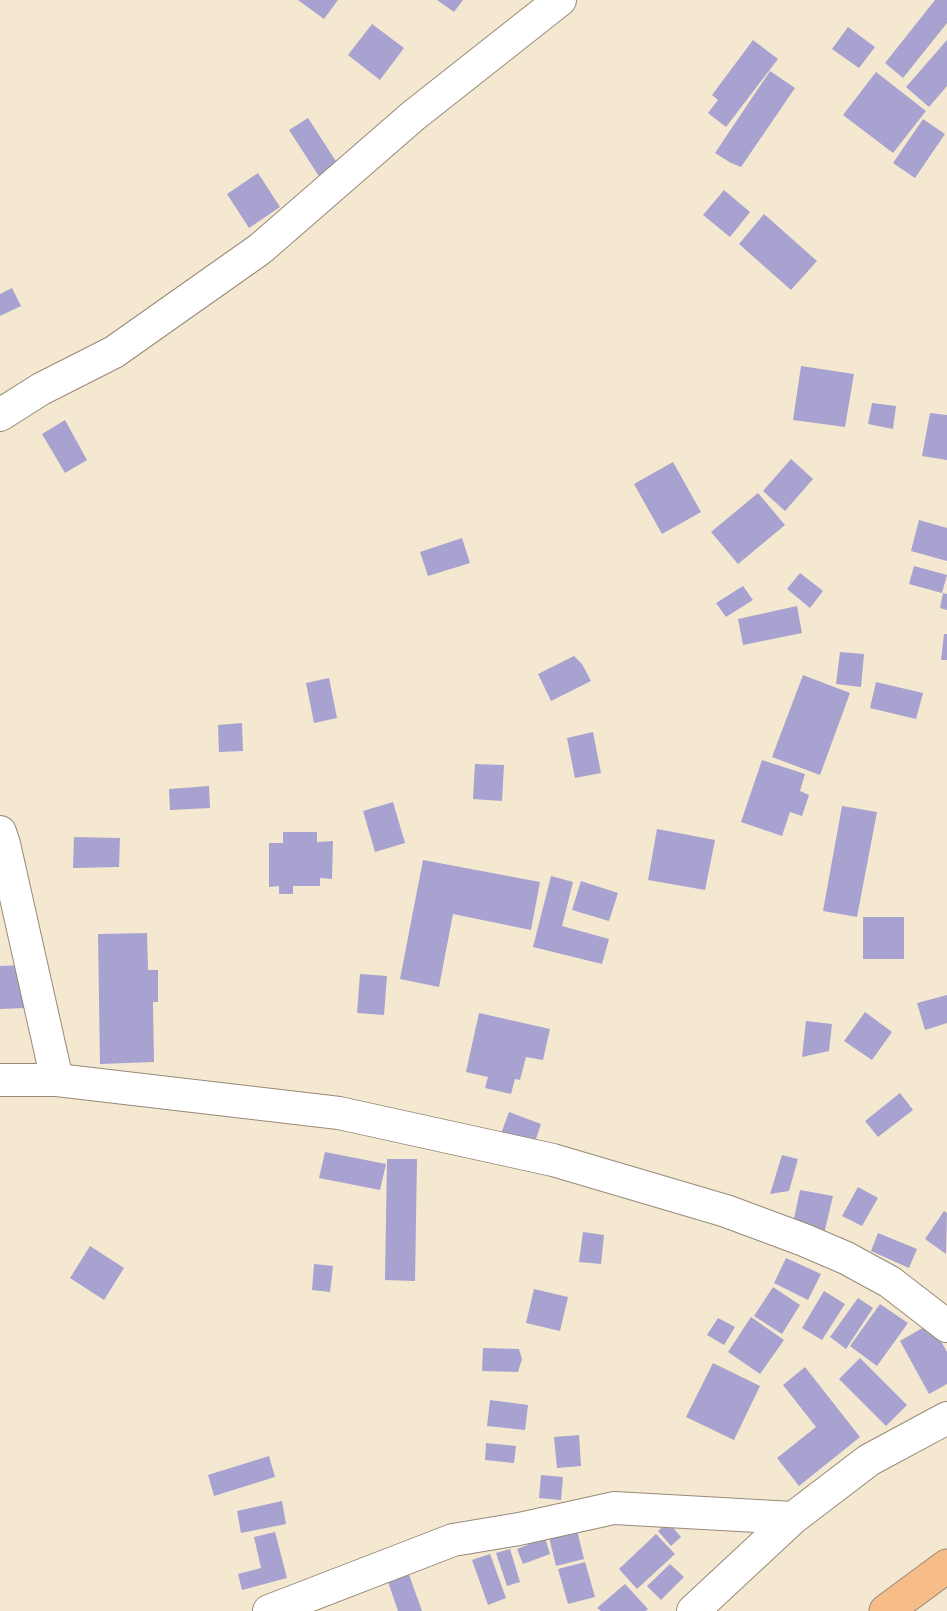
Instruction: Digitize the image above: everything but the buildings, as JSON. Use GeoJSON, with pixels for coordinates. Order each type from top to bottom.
{"type":"FeatureCollection","features":[{"type":"Feature","properties":{"kind":"highway"},"geometry":{"type":"LineString","coordinates":[[886,1611],[947,1566]]}},
{"type":"Feature","properties":{"kind":"street"},"geometry":{"type":"LineString","coordinates":[[0,415],[41,389],[114,352],[260,249],[413,116],[560,0]]}},
{"type":"Feature","properties":{"kind":"street"},"geometry":{"type":"LineString","coordinates":[[0,832],[57,1080]]}},
{"type":"Feature","properties":{"kind":"street"},"geometry":{"type":"LineString","coordinates":[[0,1080],[57,1080],[339,1113],[553,1160],[726,1211],[804,1240],[846,1258],[890,1282],[947,1326]]}},
{"type":"Feature","properties":{"kind":"street"},"geometry":{"type":"LineString","coordinates":[[693,1611],[793,1518],[869,1461],[947,1418]]}},
{"type":"Feature","properties":{"kind":"street"},"geometry":{"type":"LineString","coordinates":[[270,1611],[453,1540],[519,1529],[614,1508],[793,1518]]}}]}
